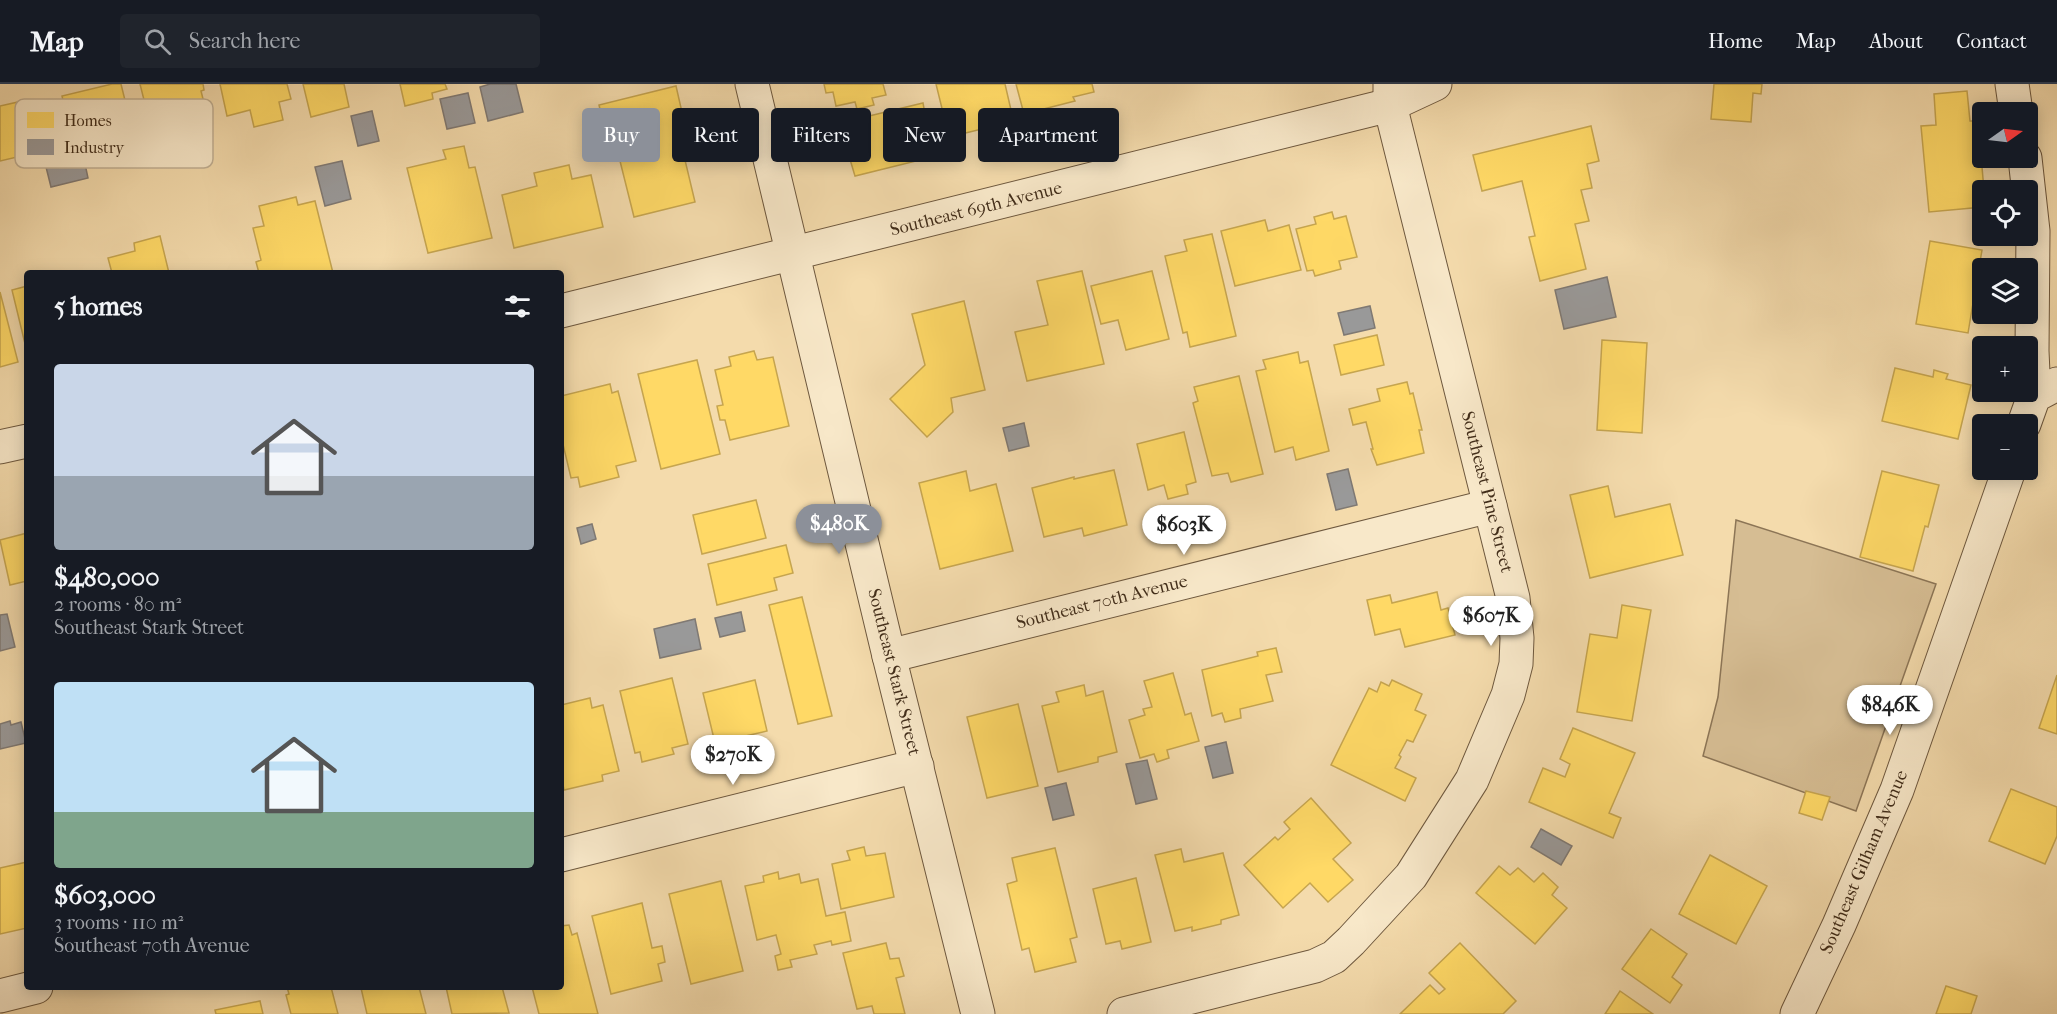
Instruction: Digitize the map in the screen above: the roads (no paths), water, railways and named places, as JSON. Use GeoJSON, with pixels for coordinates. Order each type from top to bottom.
{"type":"FeatureCollection","features":[{"type":"Feature","properties":{"kind":"street","name":"Southeast Stark Street"},"geometry":{"type":"LineString","coordinates":[[752,84],[889,656],[978,1014]]}},
{"type":"Feature","properties":{"kind":"street","name":"Southeast 69th Avenue"},"geometry":{"type":"LineString","coordinates":[[564,310],[793,254],[1390,94],[1435,84]]}},
{"type":"Feature","properties":{"kind":"street"},"geometry":{"type":"LineString","coordinates":[[2012,84],[2015,102]]}},
{"type":"Feature","properties":{"kind":"street","name":"Southeast Pine Street"},"geometry":{"type":"LineString","coordinates":[[1124,1014],[1315,966],[1334,957],[1411,876],[1472,780],[1508,695],[1516,664],[1517,638],[1513,598],[1390,94]]}},
{"type":"Feature","properties":{"kind":"street"},"geometry":{"type":"LineString","coordinates":[[2026,168],[2033,231],[2032,336]]}},
{"type":"Feature","properties":{"kind":"street"},"geometry":{"type":"LineString","coordinates":[[0,447],[24,442]]}},
{"type":"Feature","properties":{"kind":"street","name":"Southeast Gilham Avenue"},"geometry":{"type":"LineString","coordinates":[[1797,1014],[1839,925],[1897,790],[2006,480]]}},
{"type":"Feature","properties":{"kind":"street","name":"Southeast 70th Avenue"},"geometry":{"type":"LineString","coordinates":[[889,656],[1490,506]]}},
{"type":"Feature","properties":{"kind":"street"},"geometry":{"type":"LineString","coordinates":[[564,854],[917,766]]}},
{"type":"Feature","properties":{"kind":"street"},"geometry":{"type":"LineString","coordinates":[[0,996],[24,990]]}}]}
